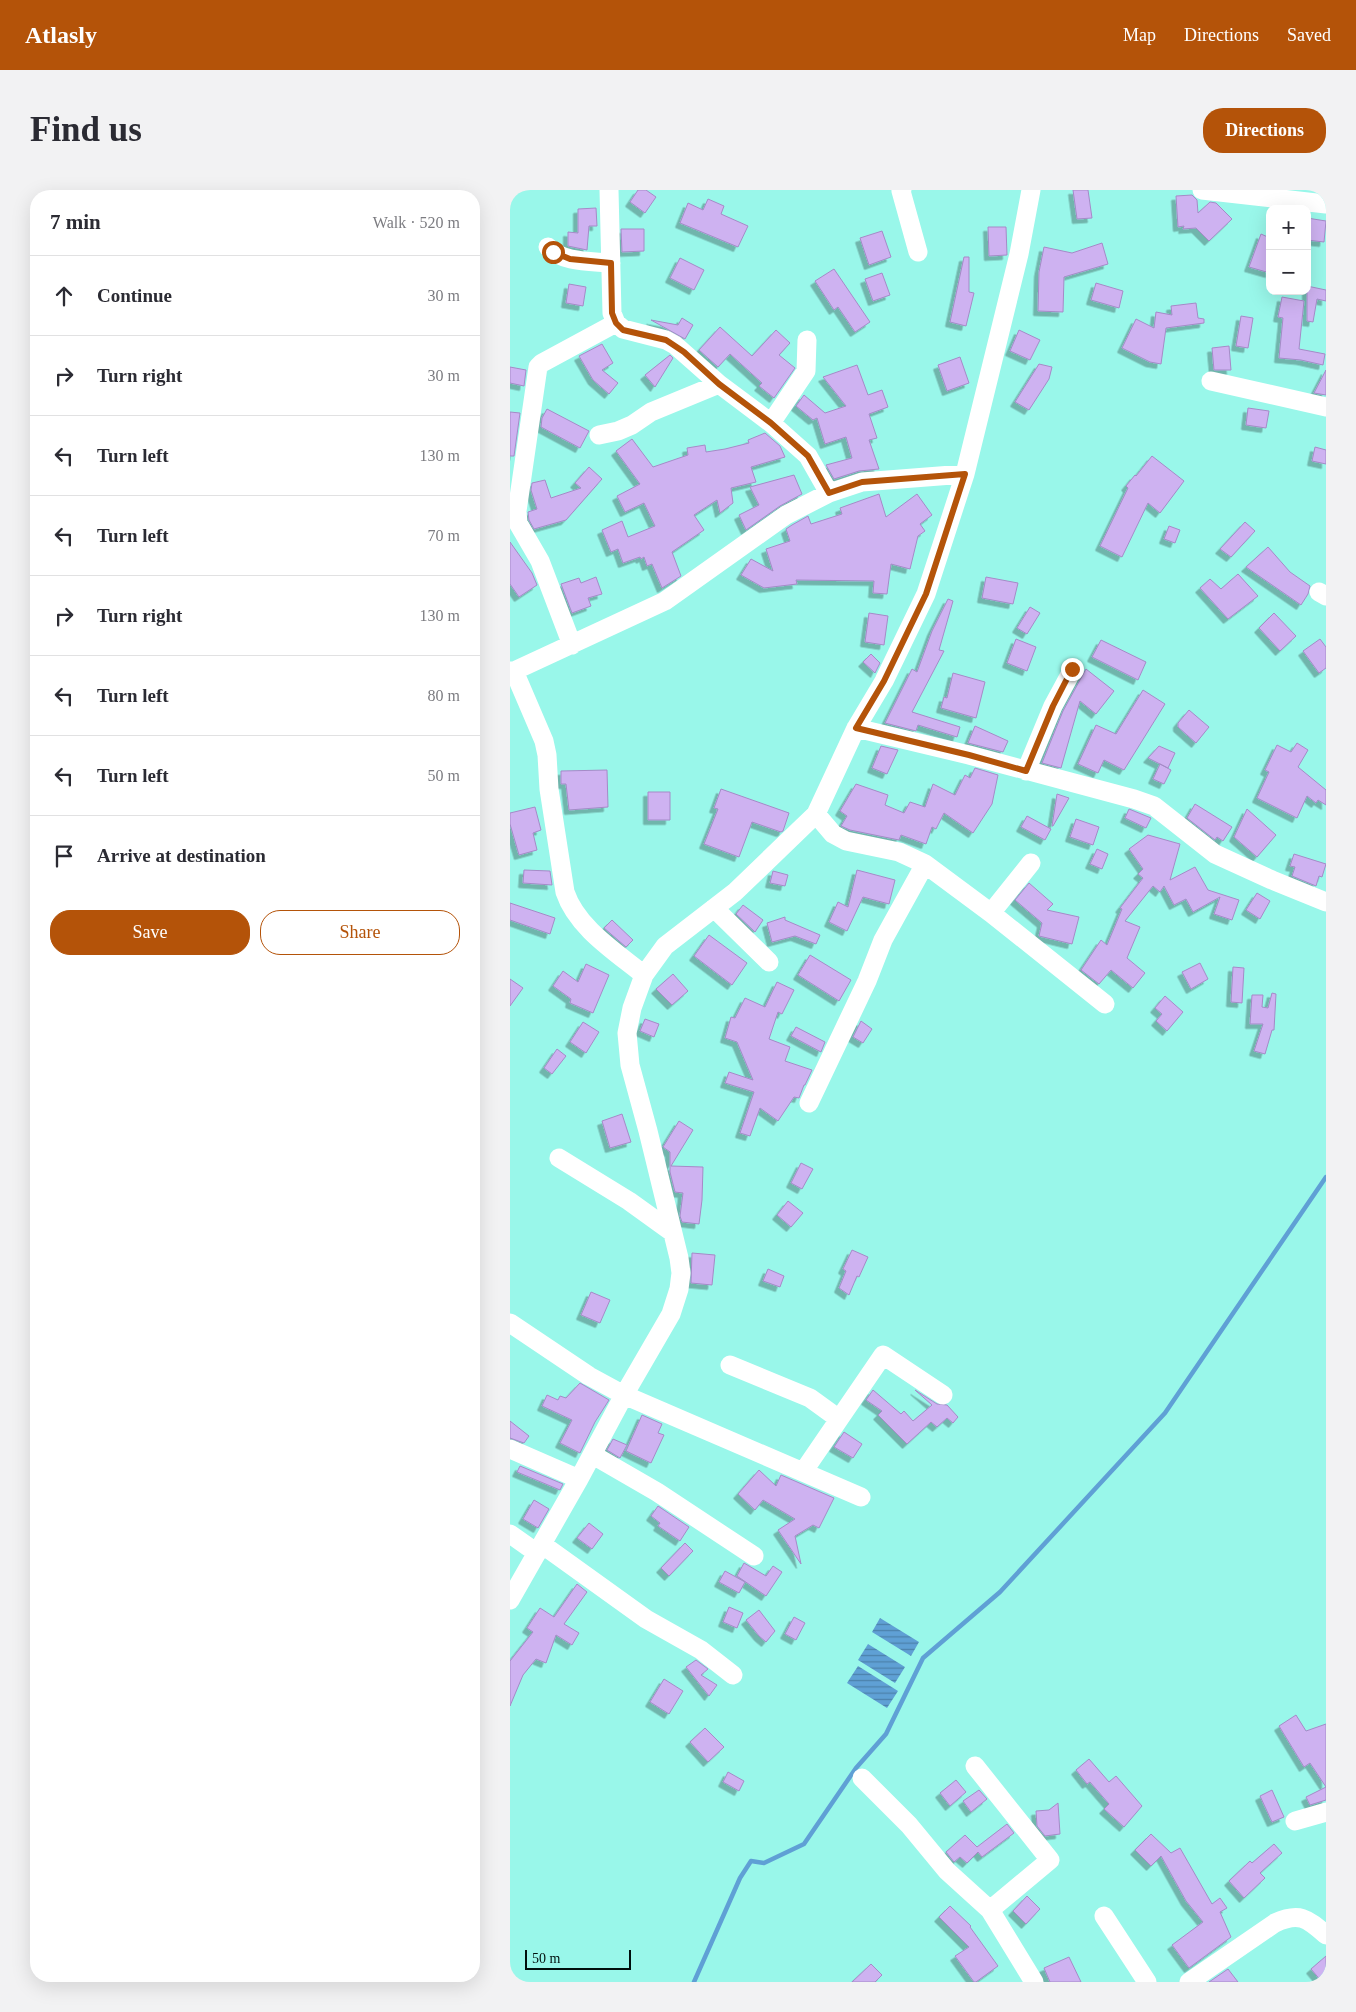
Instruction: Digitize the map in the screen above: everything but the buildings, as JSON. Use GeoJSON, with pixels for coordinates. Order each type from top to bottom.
{"type":"FeatureCollection","features":[{"type":"Feature","properties":{"kind":"street"},"geometry":{"type":"LineString","coordinates":[[609,190],[612,313],[616,323],[623,330],[666,340],[675,345],[719,384],[771,423],[808,456],[829,493]]}},
{"type":"Feature","properties":{"kind":"street"},"geometry":{"type":"LineString","coordinates":[[902,190],[900,191],[918,252]]}},
{"type":"Feature","properties":{"kind":"street"},"geometry":{"type":"LineString","coordinates":[[510,1600],[671,1314],[680,1289],[681,1273],[672,1232],[630,1065],[627,1033],[632,1008],[644,974],[665,946],[735,892],[816,814],[856,728],[884,681],[926,594],[965,474],[1020,254],[1031,190]]}},
{"type":"Feature","properties":{"kind":"street"},"geometry":{"type":"LineString","coordinates":[[1202,190],[1326,204]]}},
{"type":"Feature","properties":{"kind":"street"},"geometry":{"type":"LineString","coordinates":[[548,246],[553,252],[570,259],[611,263]]}},
{"type":"Feature","properties":{"kind":"street"},"geometry":{"type":"LineString","coordinates":[[572,645],[540,561],[518,523],[516,479],[538,367],[587,337],[616,323]]}},
{"type":"Feature","properties":{"kind":"street"},"geometry":{"type":"LineString","coordinates":[[771,423],[806,370],[806,340]]}},
{"type":"Feature","properties":{"kind":"street"},"geometry":{"type":"LineString","coordinates":[[1211,381],[1326,407]]}},
{"type":"Feature","properties":{"kind":"street"},"geometry":{"type":"LineString","coordinates":[[599,435],[632,426],[651,412],[719,384]]}},
{"type":"Feature","properties":{"kind":"street"},"geometry":{"type":"LineString","coordinates":[[644,974],[598,937],[570,906],[549,789],[547,755],[544,741],[512,671],[666,601],[786,515],[829,493],[862,482],[965,474]]}},
{"type":"Feature","properties":{"kind":"street"},"geometry":{"type":"LineString","coordinates":[[1026,771],[1053,706],[1072,669]]}},
{"type":"Feature","properties":{"kind":"street"},"geometry":{"type":"LineString","coordinates":[[856,728],[969,755],[1154,806],[1215,854],[1326,902]]}},
{"type":"Feature","properties":{"kind":"street"},"geometry":{"type":"LineString","coordinates":[[816,814],[833,834],[846,841],[899,852],[925,864],[991,913],[1105,1004]]}},
{"type":"Feature","properties":{"kind":"street"},"geometry":{"type":"LineString","coordinates":[[991,913],[1032,863]]}},
{"type":"Feature","properties":{"kind":"street"},"geometry":{"type":"LineString","coordinates":[[809,1103],[867,981],[882,940],[925,864]]}},
{"type":"Feature","properties":{"kind":"street"},"geometry":{"type":"LineString","coordinates":[[714,908],[768,962]]}},
{"type":"Feature","properties":{"kind":"street"},"geometry":{"type":"LineString","coordinates":[[560,1158],[629,1201],[672,1232]]}},
{"type":"Feature","properties":{"kind":"street"},"geometry":{"type":"LineString","coordinates":[[510,1323],[589,1376],[624,1396],[861,1497]]}},
{"type":"Feature","properties":{"kind":"street"},"geometry":{"type":"LineString","coordinates":[[803,1472],[883,1355],[943,1395]]}},
{"type":"Feature","properties":{"kind":"street"},"geometry":{"type":"LineString","coordinates":[[730,1365],[810,1398],[839,1419]]}},
{"type":"Feature","properties":{"kind":"street"},"geometry":{"type":"LineString","coordinates":[[510,1449],[579,1479]]}},
{"type":"Feature","properties":{"kind":"street"},"geometry":{"type":"LineString","coordinates":[[593,1454],[657,1492],[754,1556]]}},
{"type":"Feature","properties":{"kind":"street"},"geometry":{"type":"LineString","coordinates":[[510,1534],[540,1549],[646,1619],[700,1650],[733,1675]]}},
{"type":"Feature","properties":{"kind":"street"},"geometry":{"type":"LineString","coordinates":[[975,1766],[1050,1860],[990,1910]]}},
{"type":"Feature","properties":{"kind":"street"},"geometry":{"type":"LineString","coordinates":[[862,1778],[910,1825],[947,1871],[990,1910],[1034,1982]]}},
{"type":"Feature","properties":{"kind":"street"},"geometry":{"type":"LineString","coordinates":[[1295,1820],[1326,1812]]}},
{"type":"Feature","properties":{"kind":"street"},"geometry":{"type":"LineString","coordinates":[[1104,1916],[1147,1982]]}},
{"type":"Feature","properties":{"kind":"street"},"geometry":{"type":"LineString","coordinates":[[1189,1982],[1275,1923],[1287,1918],[1298,1917],[1309,1920],[1326,1935]]}},
{"type":"Feature","properties":{"kind":"water"},"geometry":{"type":"Polygon","coordinates":[[[880,1618],[919,1642],[911,1656],[872,1632],[880,1618]]]}},
{"type":"Feature","properties":{"kind":"water"},"geometry":{"type":"Polygon","coordinates":[[[868,1644],[905,1667],[895,1683],[858,1660],[868,1644]]]}},
{"type":"Feature","properties":{"kind":"water"},"geometry":{"type":"Polygon","coordinates":[[[858,1666],[898,1691],[887,1708],[847,1683],[858,1666]]]}},
{"type":"Feature","properties":{"kind":"waterway"},"geometry":{"type":"LineString","coordinates":[[694,1982],[740,1878],[751,1861],[764,1863],[804,1844],[856,1768],[886,1734],[923,1658],[1000,1592],[1165,1413],[1326,1177]]}},
{"type":"Feature","properties":{"kind":"route"},"geometry":{"type":"LineString","coordinates":[[553,252],[570,259],[611,263],[612,313],[616,323],[623,330],[666,340],[684,352],[719,384],[771,423],[808,456],[829,493],[862,482],[965,474],[926,594],[884,681],[856,728],[969,755],[1026,771],[1053,706],[1072,669]]}}]}
